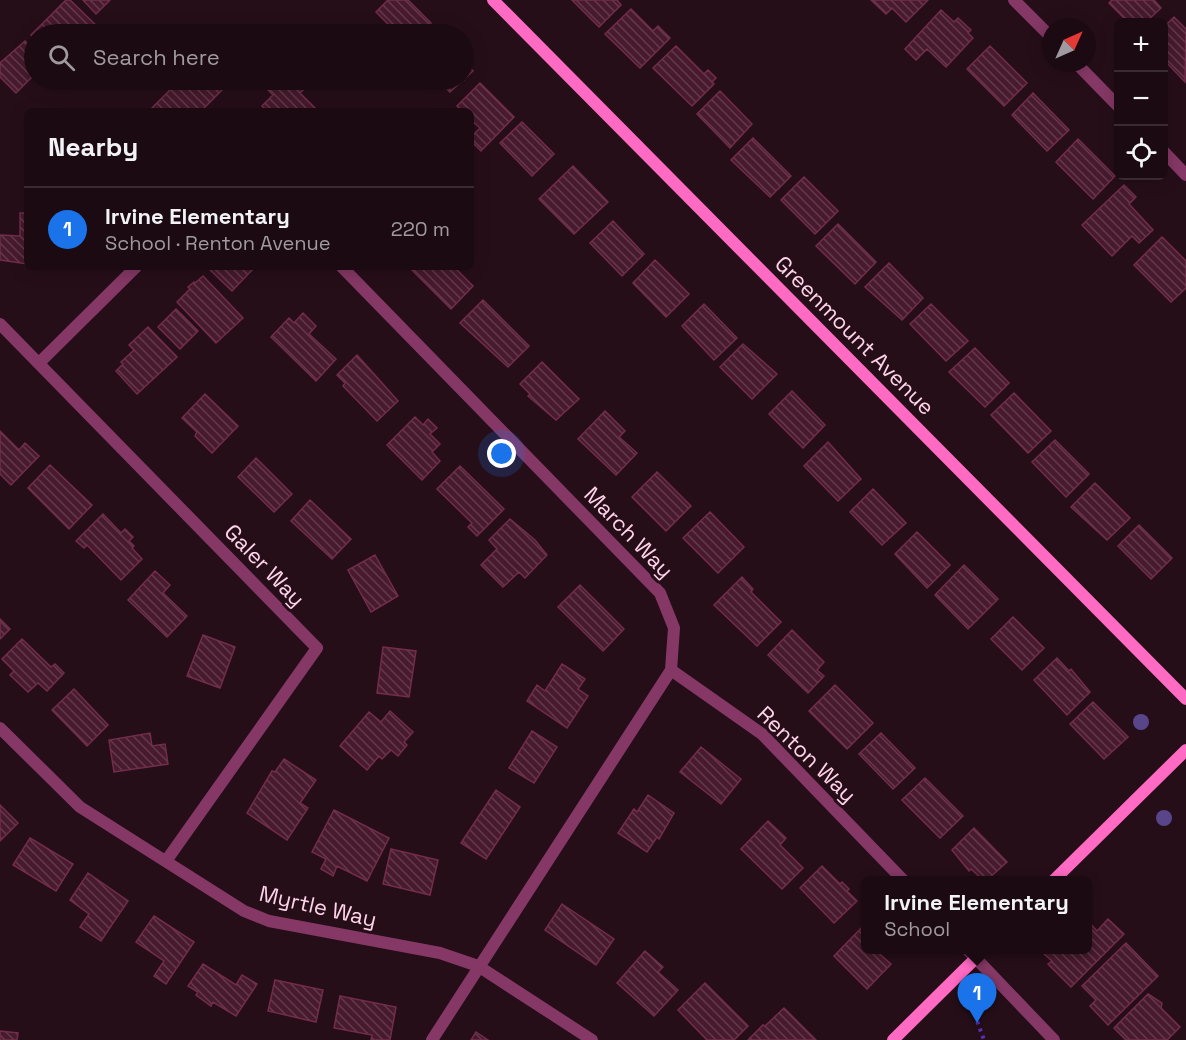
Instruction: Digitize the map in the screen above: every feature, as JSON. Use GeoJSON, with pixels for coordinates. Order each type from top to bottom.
{"type":"FeatureCollection","features":[{"type":"Feature","properties":{"kind":"street","name":"Greenmount Avenue"},"geometry":{"type":"LineString","coordinates":[[493,0],[1186,699]]}},
{"type":"Feature","properties":{"kind":"street"},"geometry":{"type":"LineString","coordinates":[[1014,0],[1042,28]]}},
{"type":"Feature","properties":{"kind":"street"},"geometry":{"type":"LineString","coordinates":[[1085,72],[1114,101]]}},
{"type":"Feature","properties":{"kind":"street"},"geometry":{"type":"LineString","coordinates":[[1168,156],[1186,175]]}},
{"type":"Feature","properties":{"kind":"street"},"geometry":{"type":"LineString","coordinates":[[39,363],[133,270]]}},
{"type":"Feature","properties":{"kind":"street","name":"March Way"},"geometry":{"type":"LineString","coordinates":[[345,270],[660,593],[674,628],[671,670],[432,1040]]}},
{"type":"Feature","properties":{"kind":"street","name":"Galer Way"},"geometry":{"type":"LineString","coordinates":[[0,324],[317,648],[166,861]]}},
{"type":"Feature","properties":{"kind":"street","name":"Renton Way"},"geometry":{"type":"LineString","coordinates":[[671,670],[762,734],[899,876]]}},
{"type":"Feature","properties":{"kind":"street","name":"Myrtle Way"},"geometry":{"type":"LineString","coordinates":[[0,728],[80,807],[244,911],[269,921],[440,953],[478,966],[592,1040]]}},
{"type":"Feature","properties":{"kind":"street"},"geometry":{"type":"LineString","coordinates":[[1058,876],[1186,750]]}},
{"type":"Feature","properties":{"kind":"street"},"geometry":{"type":"LineString","coordinates":[[893,1040],[974,954]]}},
{"type":"Feature","properties":{"kind":"street"},"geometry":{"type":"LineString","coordinates":[[978,954],[1054,1040]]}},
{"type":"Feature","properties":{"kind":"path"},"geometry":{"type":"LineString","coordinates":[[973,992],[976,1018],[984,1040]]}},
{"type":"Feature","properties":{"kind":"building"},"geometry":{"type":"Polygon","coordinates":[[[66,0],[70,0],[95,24],[42,24],[66,0]]]}},
{"type":"Feature","properties":{"kind":"building"},"geometry":{"type":"Polygon","coordinates":[[[83,0],[110,0],[96,14],[83,0]]]}},
{"type":"Feature","properties":{"kind":"building"},"geometry":{"type":"Polygon","coordinates":[[[388,0],[408,0],[431,23],[388,24],[376,12],[388,0]]]}},
{"type":"Feature","properties":{"kind":"building"},"geometry":{"type":"Polygon","coordinates":[[[572,0],[617,0],[621,5],[599,27],[572,0]]]}},
{"type":"Feature","properties":{"kind":"building"},"geometry":{"type":"Polygon","coordinates":[[[871,0],[928,0],[906,22],[892,8],[886,14],[871,0]]]}},
{"type":"Feature","properties":{"kind":"building"},"geometry":{"type":"Polygon","coordinates":[[[1112,0],[1154,0],[1161,8],[1150,18],[1124,18],[1109,3],[1112,0]]]}},
{"type":"Feature","properties":{"kind":"building"},"geometry":{"type":"Polygon","coordinates":[[[631,9],[653,31],[658,26],[670,38],[640,68],[605,34],[631,9]]]}},
{"type":"Feature","properties":{"kind":"building"},"geometry":{"type":"Polygon","coordinates":[[[941,10],[954,22],[958,18],[971,30],[968,33],[973,38],[946,67],[927,49],[916,60],[905,49],[941,10]]]}},
{"type":"Feature","properties":{"kind":"building"},"geometry":{"type":"Polygon","coordinates":[[[1174,17],[1186,29],[1185,82],[1168,64],[1168,23],[1174,17]]]}},
{"type":"Feature","properties":{"kind":"building"},"geometry":{"type":"Polygon","coordinates":[[[24,42],[24,85],[16,93],[0,77],[0,63],[24,42]]]}},
{"type":"Feature","properties":{"kind":"building"},"geometry":{"type":"Polygon","coordinates":[[[676,46],[704,74],[708,70],[716,78],[712,82],[714,84],[692,106],[653,68],[676,46]]]}},
{"type":"Feature","properties":{"kind":"building"},"geometry":{"type":"Polygon","coordinates":[[[990,46],[1027,83],[1004,106],[967,69],[990,46]]]}},
{"type":"Feature","properties":{"kind":"building"},"geometry":{"type":"Polygon","coordinates":[[[480,83],[514,117],[481,151],[474,144],[474,134],[480,128],[474,123],[474,108],[457,106],[480,83]]]}},
{"type":"Feature","properties":{"kind":"building"},"geometry":{"type":"Polygon","coordinates":[[[170,90],[222,90],[204,108],[152,108],[170,90]]]}},
{"type":"Feature","properties":{"kind":"building"},"geometry":{"type":"Polygon","coordinates":[[[268,90],[303,90],[300,93],[315,108],[264,108],[262,106],[273,95],[268,90]]]}},
{"type":"Feature","properties":{"kind":"building"},"geometry":{"type":"Polygon","coordinates":[[[720,91],[752,124],[730,148],[697,114],[720,91]]]}},
{"type":"Feature","properties":{"kind":"building"},"geometry":{"type":"Polygon","coordinates":[[[1033,93],[1069,130],[1047,151],[1012,115],[1033,93]]]}},
{"type":"Feature","properties":{"kind":"building"},"geometry":{"type":"Polygon","coordinates":[[[522,122],[554,154],[532,176],[500,143],[522,122]]]}},
{"type":"Feature","properties":{"kind":"building"},"geometry":{"type":"Polygon","coordinates":[[[753,138],[791,176],[770,197],[731,160],[753,138]]]}},
{"type":"Feature","properties":{"kind":"building"},"geometry":{"type":"Polygon","coordinates":[[[1078,139],[1114,177],[1093,199],[1056,162],[1078,139]]]}},
{"type":"Feature","properties":{"kind":"building"},"geometry":{"type":"Polygon","coordinates":[[[573,166],[608,202],[574,234],[539,199],[573,166]]]}},
{"type":"Feature","properties":{"kind":"building"},"geometry":{"type":"Polygon","coordinates":[[[804,177],[838,211],[815,234],[781,200],[804,177]]]}},
{"type":"Feature","properties":{"kind":"building"},"geometry":{"type":"Polygon","coordinates":[[[1124,185],[1136,197],[1129,204],[1153,230],[1139,243],[1132,236],[1112,256],[1082,225],[1124,185]]]}},
{"type":"Feature","properties":{"kind":"building"},"geometry":{"type":"Polygon","coordinates":[[[20,213],[24,213],[24,264],[0,260],[0,235],[20,236],[20,213]]]}},
{"type":"Feature","properties":{"kind":"building"},"geometry":{"type":"Polygon","coordinates":[[[613,221],[644,254],[622,276],[590,243],[613,221]]]}},
{"type":"Feature","properties":{"kind":"building"},"geometry":{"type":"Polygon","coordinates":[[[838,224],[876,262],[855,284],[816,246],[838,224]]]}},
{"type":"Feature","properties":{"kind":"building"},"geometry":{"type":"Polygon","coordinates":[[[1162,237],[1186,261],[1186,288],[1171,302],[1134,265],[1162,237]]]}},
{"type":"Feature","properties":{"kind":"building"},"geometry":{"type":"Polygon","coordinates":[[[655,260],[689,294],[666,317],[633,283],[655,260]]]}},
{"type":"Feature","properties":{"kind":"building"},"geometry":{"type":"Polygon","coordinates":[[[889,263],[923,298],[902,320],[865,287],[889,263]]]}},
{"type":"Feature","properties":{"kind":"building"},"geometry":{"type":"Polygon","coordinates":[[[210,270],[252,270],[232,291],[210,270]]]}},
{"type":"Feature","properties":{"kind":"building"},"geometry":{"type":"Polygon","coordinates":[[[412,270],[457,270],[473,286],[451,309],[412,270]]]}},
{"type":"Feature","properties":{"kind":"building"},"geometry":{"type":"Polygon","coordinates":[[[203,276],[243,318],[216,343],[177,302],[190,289],[188,287],[203,276]]]}},
{"type":"Feature","properties":{"kind":"building"},"geometry":{"type":"Polygon","coordinates":[[[483,300],[529,346],[508,367],[460,323],[483,300]]]}},
{"type":"Feature","properties":{"kind":"building"},"geometry":{"type":"Polygon","coordinates":[[[704,304],[737,338],[714,360],[682,326],[704,304]]]}},
{"type":"Feature","properties":{"kind":"building"},"geometry":{"type":"Polygon","coordinates":[[[931,304],[968,341],[946,361],[910,324],[931,304]]]}},
{"type":"Feature","properties":{"kind":"building"},"geometry":{"type":"Polygon","coordinates":[[[176,309],[198,331],[180,349],[158,327],[176,309]]]}},
{"type":"Feature","properties":{"kind":"building"},"geometry":{"type":"Polygon","coordinates":[[[303,313],[316,326],[309,334],[336,359],[316,381],[271,337],[289,318],[294,323],[303,313]]]}},
{"type":"Feature","properties":{"kind":"building"},"geometry":{"type":"Polygon","coordinates":[[[148,327],[177,357],[137,394],[116,371],[123,364],[121,362],[134,350],[129,345],[148,327]]]}},
{"type":"Feature","properties":{"kind":"building"},"geometry":{"type":"Polygon","coordinates":[[[743,344],[777,374],[752,399],[720,367],[743,344]]]}},
{"type":"Feature","properties":{"kind":"building"},"geometry":{"type":"Polygon","coordinates":[[[975,348],[1009,383],[985,407],[949,372],[975,348]]]}},
{"type":"Feature","properties":{"kind":"building"},"geometry":{"type":"Polygon","coordinates":[[[357,355],[398,401],[377,421],[343,386],[345,383],[337,375],[357,355]]]}},
{"type":"Feature","properties":{"kind":"building"},"geometry":{"type":"Polygon","coordinates":[[[542,362],[579,399],[556,420],[528,396],[530,394],[520,384],[542,362]]]}},
{"type":"Feature","properties":{"kind":"building"},"geometry":{"type":"Polygon","coordinates":[[[792,391],[825,425],[803,448],[769,414],[792,391]]]}},
{"type":"Feature","properties":{"kind":"building"},"geometry":{"type":"Polygon","coordinates":[[[1014,393],[1051,431],[1028,453],[991,415],[1014,393]]]}},
{"type":"Feature","properties":{"kind":"building"},"geometry":{"type":"Polygon","coordinates":[[[205,394],[238,426],[212,453],[195,436],[197,432],[182,418],[205,394]]]}},
{"type":"Feature","properties":{"kind":"building"},"geometry":{"type":"Polygon","coordinates":[[[605,411],[625,431],[619,437],[637,453],[616,475],[578,439],[605,411]]]}},
{"type":"Feature","properties":{"kind":"building"},"geometry":{"type":"Polygon","coordinates":[[[415,417],[423,425],[428,419],[437,428],[430,434],[440,444],[432,452],[440,461],[422,480],[387,445],[415,417]]]}},
{"type":"Feature","properties":{"kind":"building"},"geometry":{"type":"Polygon","coordinates":[[[0,431],[19,450],[25,443],[39,456],[11,485],[0,474],[0,431]]]}},
{"type":"Feature","properties":{"kind":"building"},"geometry":{"type":"Polygon","coordinates":[[[1055,440],[1089,474],[1066,497],[1032,462],[1055,440]]]}},
{"type":"Feature","properties":{"kind":"building"},"geometry":{"type":"Polygon","coordinates":[[[828,442],[861,479],[838,501],[804,466],[828,442]]]}},
{"type":"Feature","properties":{"kind":"building"},"geometry":{"type":"Polygon","coordinates":[[[256,458],[292,494],[274,512],[238,477],[256,458]]]}},
{"type":"Feature","properties":{"kind":"building"},"geometry":{"type":"Polygon","coordinates":[[[50,465],[92,505],[69,529],[28,488],[50,465]]]}},
{"type":"Feature","properties":{"kind":"building"},"geometry":{"type":"Polygon","coordinates":[[[460,466],[504,509],[477,536],[468,527],[472,523],[437,489],[460,466]]]}},
{"type":"Feature","properties":{"kind":"building"},"geometry":{"type":"Polygon","coordinates":[[[657,472],[691,506],[666,531],[632,497],[657,472]]]}},
{"type":"Feature","properties":{"kind":"building"},"geometry":{"type":"Polygon","coordinates":[[[1095,483],[1130,518],[1107,540],[1071,507],[1095,483]]]}},
{"type":"Feature","properties":{"kind":"building"},"geometry":{"type":"Polygon","coordinates":[[[873,489],[906,523],[882,545],[850,512],[873,489]]]}},
{"type":"Feature","properties":{"kind":"building"},"geometry":{"type":"Polygon","coordinates":[[[310,500],[351,539],[332,559],[291,521],[310,500]]]}},
{"type":"Feature","properties":{"kind":"building"},"geometry":{"type":"Polygon","coordinates":[[[710,512],[744,547],[718,573],[683,538],[710,512]]]}},
{"type":"Feature","properties":{"kind":"building"},"geometry":{"type":"Polygon","coordinates":[[[103,514],[121,533],[125,529],[133,537],[129,541],[142,559],[121,580],[87,545],[84,548],[76,541],[103,514]]]}},
{"type":"Feature","properties":{"kind":"building"},"geometry":{"type":"Polygon","coordinates":[[[510,519],[535,540],[547,555],[525,578],[519,572],[503,587],[481,565],[497,549],[489,540],[510,519]]]}},
{"type":"Feature","properties":{"kind":"building"},"geometry":{"type":"Polygon","coordinates":[[[1139,525],[1172,558],[1151,579],[1118,546],[1139,525]]]}},
{"type":"Feature","properties":{"kind":"building"},"geometry":{"type":"Polygon","coordinates":[[[917,532],[950,565],[927,588],[895,554],[917,532]]]}},
{"type":"Feature","properties":{"kind":"building"},"geometry":{"type":"Polygon","coordinates":[[[375,555],[398,596],[371,612],[348,570],[375,555]]]}},
{"type":"Feature","properties":{"kind":"building"},"geometry":{"type":"Polygon","coordinates":[[[964,565],[998,599],[968,629],[935,595],[964,565]]]}},
{"type":"Feature","properties":{"kind":"building"},"geometry":{"type":"Polygon","coordinates":[[[155,571],[170,585],[163,593],[187,616],[167,637],[128,600],[155,571]]]}},
{"type":"Feature","properties":{"kind":"building"},"geometry":{"type":"Polygon","coordinates":[[[742,577],[753,589],[751,592],[781,622],[757,646],[714,605],[742,577]]]}},
{"type":"Feature","properties":{"kind":"building"},"geometry":{"type":"Polygon","coordinates":[[[580,585],[624,629],[603,651],[558,607],[580,585]]]}},
{"type":"Feature","properties":{"kind":"building"},"geometry":{"type":"Polygon","coordinates":[[[1013,617],[1044,648],[1022,670],[991,639],[1013,617]]]}},
{"type":"Feature","properties":{"kind":"building"},"geometry":{"type":"Polygon","coordinates":[[[0,619],[10,629],[0,639],[0,619]]]}},
{"type":"Feature","properties":{"kind":"building"},"geometry":{"type":"Polygon","coordinates":[[[792,630],[824,662],[817,670],[824,676],[808,693],[768,655],[792,630]]]}},
{"type":"Feature","properties":{"kind":"building"},"geometry":{"type":"Polygon","coordinates":[[[203,635],[235,647],[220,688],[187,676],[203,635]]]}},
{"type":"Feature","properties":{"kind":"building"},"geometry":{"type":"Polygon","coordinates":[[[22,639],[51,667],[55,664],[64,673],[47,691],[38,683],[28,692],[10,675],[14,671],[2,659],[22,639]]]}},
{"type":"Feature","properties":{"kind":"building"},"geometry":{"type":"Polygon","coordinates":[[[383,647],[416,651],[409,697],[377,693],[383,647]]]}},
{"type":"Feature","properties":{"kind":"building"},"geometry":{"type":"Polygon","coordinates":[[[1057,658],[1069,671],[1071,669],[1090,692],[1067,715],[1034,680],[1057,658]]]}},
{"type":"Feature","properties":{"kind":"building"},"geometry":{"type":"Polygon","coordinates":[[[562,664],[585,679],[578,689],[588,696],[567,728],[527,701],[537,685],[545,691],[562,664]]]}},
{"type":"Feature","properties":{"kind":"building"},"geometry":{"type":"Polygon","coordinates":[[[835,685],[873,723],[847,749],[809,711],[835,685]]]}},
{"type":"Feature","properties":{"kind":"building"},"geometry":{"type":"Polygon","coordinates":[[[74,689],[108,725],[87,746],[52,710],[74,689]]]}},
{"type":"Feature","properties":{"kind":"building"},"geometry":{"type":"Polygon","coordinates":[[[1093,702],[1128,737],[1104,759],[1070,724],[1093,702]]]}},
{"type":"Feature","properties":{"kind":"building"},"geometry":{"type":"Polygon","coordinates":[[[390,711],[413,732],[404,742],[407,745],[398,756],[391,750],[382,759],[379,756],[367,770],[340,746],[369,712],[381,722],[390,711]]]}},
{"type":"Feature","properties":{"kind":"building"},"geometry":{"type":"Polygon","coordinates":[[[532,731],[557,747],[534,783],[509,768],[532,731]]]}},
{"type":"Feature","properties":{"kind":"building"},"geometry":{"type":"Polygon","coordinates":[[[150,733],[152,746],[165,744],[168,764],[114,772],[109,740],[150,733]]]}},
{"type":"Feature","properties":{"kind":"building"},"geometry":{"type":"Polygon","coordinates":[[[881,733],[915,768],[893,789],[859,754],[881,733]]]}},
{"type":"Feature","properties":{"kind":"building"},"geometry":{"type":"Polygon","coordinates":[[[701,747],[741,779],[721,804],[680,772],[701,747]]]}},
{"type":"Feature","properties":{"kind":"building"},"geometry":{"type":"Polygon","coordinates":[[[284,759],[316,780],[300,803],[308,808],[287,840],[247,813],[272,771],[275,772],[284,759]]]}},
{"type":"Feature","properties":{"kind":"building"},"geometry":{"type":"Polygon","coordinates":[[[925,778],[963,816],[940,838],[902,800],[925,778]]]}},
{"type":"Feature","properties":{"kind":"building"},"geometry":{"type":"Polygon","coordinates":[[[496,790],[520,807],[486,859],[461,843],[496,790]]]}},
{"type":"Feature","properties":{"kind":"building"},"geometry":{"type":"Polygon","coordinates":[[[648,795],[674,813],[659,839],[657,837],[647,852],[618,833],[634,809],[637,812],[648,795]]]}},
{"type":"Feature","properties":{"kind":"building"},"geometry":{"type":"Polygon","coordinates":[[[0,805],[18,823],[0,841],[0,805]]]}},
{"type":"Feature","properties":{"kind":"building"},"geometry":{"type":"Polygon","coordinates":[[[334,810],[389,838],[367,881],[337,866],[333,876],[321,869],[326,859],[312,852],[334,810]]]}},
{"type":"Feature","properties":{"kind":"building"},"geometry":{"type":"Polygon","coordinates":[[[768,821],[786,838],[780,845],[803,868],[782,889],[741,849],[768,821]]]}},
{"type":"Feature","properties":{"kind":"building"},"geometry":{"type":"Polygon","coordinates":[[[974,828],[1007,862],[991,876],[979,876],[971,869],[969,871],[952,850],[974,828]]]}},
{"type":"Feature","properties":{"kind":"building"},"geometry":{"type":"Polygon","coordinates":[[[30,838],[73,864],[56,891],[13,865],[30,838]]]}},
{"type":"Feature","properties":{"kind":"building"},"geometry":{"type":"Polygon","coordinates":[[[391,849],[438,860],[430,895],[383,884],[391,849]]]}},
{"type":"Feature","properties":{"kind":"building"},"geometry":{"type":"Polygon","coordinates":[[[822,866],[840,884],[842,882],[849,889],[847,891],[857,901],[834,923],[800,888],[822,866]]]}},
{"type":"Feature","properties":{"kind":"building"},"geometry":{"type":"Polygon","coordinates":[[[88,873],[128,901],[101,941],[80,927],[89,914],[70,900],[88,873]]]}},
{"type":"Feature","properties":{"kind":"building"},"geometry":{"type":"Polygon","coordinates":[[[562,904],[614,939],[596,965],[545,930],[562,904]]]}},
{"type":"Feature","properties":{"kind":"building"},"geometry":{"type":"Polygon","coordinates":[[[154,916],[194,942],[166,984],[154,976],[164,961],[136,942],[154,916]]]}},
{"type":"Feature","properties":{"kind":"building"},"geometry":{"type":"Polygon","coordinates":[[[1108,919],[1124,934],[1071,987],[1048,964],[1052,961],[1044,954],[1092,954],[1092,925],[1097,931],[1108,919]]]}},
{"type":"Feature","properties":{"kind":"building"},"geometry":{"type":"Polygon","coordinates":[[[861,928],[861,954],[880,954],[891,964],[867,989],[834,956],[861,928]]]}},
{"type":"Feature","properties":{"kind":"building"},"geometry":{"type":"Polygon","coordinates":[[[1126,943],[1158,976],[1108,1025],[1090,1006],[1096,1000],[1082,986],[1126,943]]]}},
{"type":"Feature","properties":{"kind":"building"},"geometry":{"type":"Polygon","coordinates":[[[645,951],[663,967],[658,972],[678,990],[654,1016],[617,983],[645,951]]]}},
{"type":"Feature","properties":{"kind":"building"},"geometry":{"type":"Polygon","coordinates":[[[203,964],[236,985],[242,975],[257,984],[236,1016],[213,1002],[211,1006],[196,995],[198,992],[188,986],[203,964]]]}},
{"type":"Feature","properties":{"kind":"building"},"geometry":{"type":"Polygon","coordinates":[[[275,980],[323,990],[316,1022],[268,1011],[275,980]]]}},
{"type":"Feature","properties":{"kind":"building"},"geometry":{"type":"Polygon","coordinates":[[[705,983],[748,1026],[734,1040],[707,1040],[678,1010],[705,983]]]}},
{"type":"Feature","properties":{"kind":"building"},"geometry":{"type":"Polygon","coordinates":[[[1148,994],[1162,1003],[1161,1008],[1180,1027],[1167,1040],[1126,1040],[1114,1028],[1148,994]]]}},
{"type":"Feature","properties":{"kind":"building"},"geometry":{"type":"Polygon","coordinates":[[[340,996],[396,1007],[390,1040],[371,1040],[372,1035],[334,1028],[340,996]]]}},
{"type":"Feature","properties":{"kind":"building"},"geometry":{"type":"Polygon","coordinates":[[[784,1008],[816,1040],[748,1040],[763,1025],[765,1026],[784,1008]]]}},
{"type":"Feature","properties":{"kind":"building"},"geometry":{"type":"Polygon","coordinates":[[[0,1031],[18,1033],[17,1040],[0,1040],[0,1031]]]}},
{"type":"Feature","properties":{"kind":"building"},"geometry":{"type":"Polygon","coordinates":[[[476,1032],[488,1040],[471,1040],[476,1032]]]}},
{"type":"Feature","properties":{"kind":"place","name":"Irvine Elementary"},"geometry":{"type":"Point","coordinates":[977,1023]}}]}
